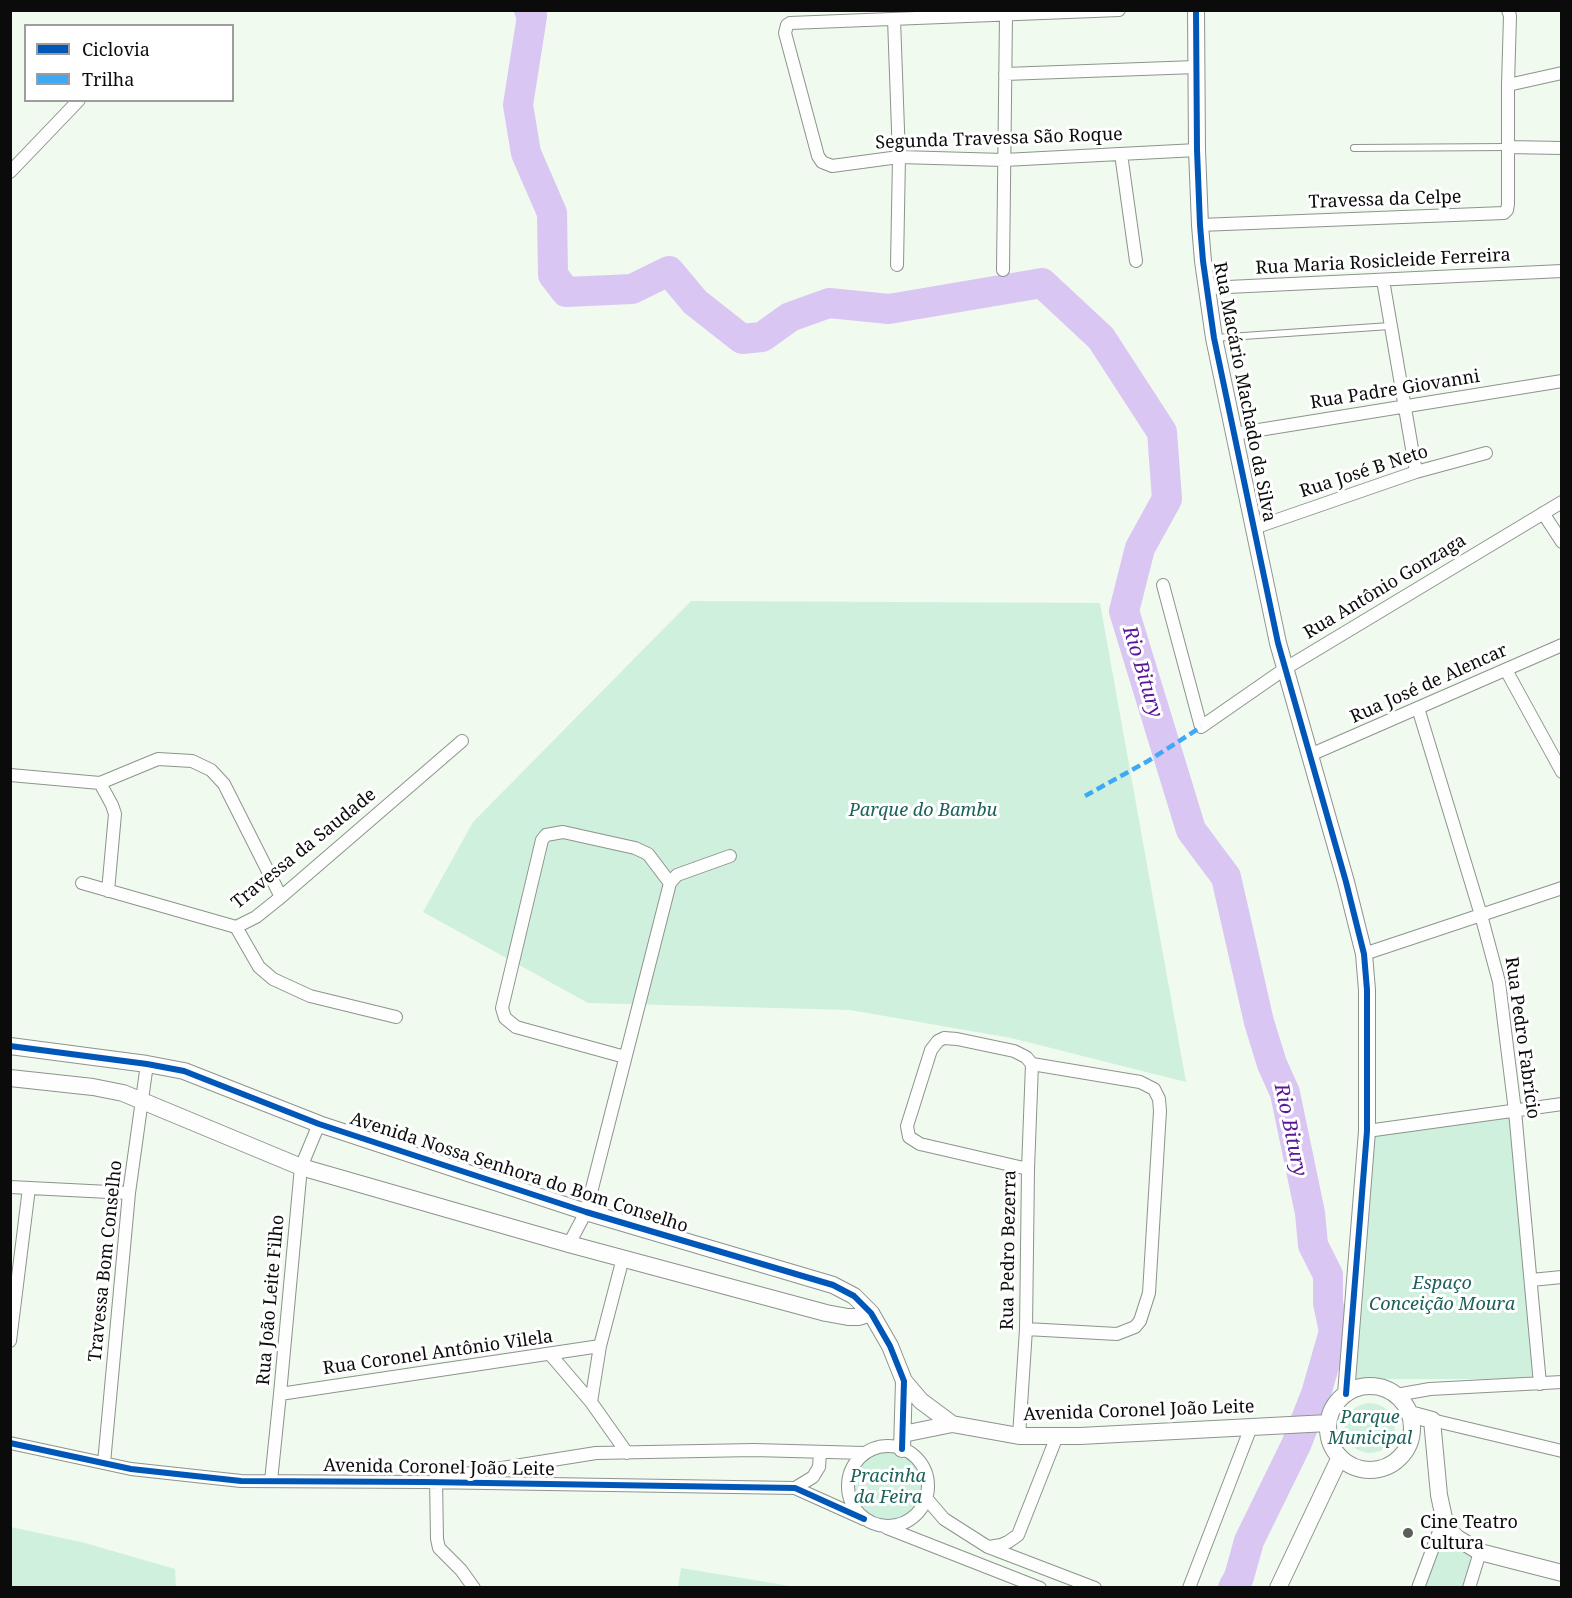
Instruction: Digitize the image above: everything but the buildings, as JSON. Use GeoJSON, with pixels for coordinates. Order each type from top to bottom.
{"type":"FeatureCollection","features":[{"type":"Feature","properties":{"kind":"street"},"geometry":{"type":"LineString","coordinates":[[897,265],[899,157],[894,19],[1119,10]]}},
{"type":"Feature","properties":{"kind":"street","name":"Rua Macário Machado da Silva"},"geometry":{"type":"LineString","coordinates":[[1196,10],[1200,225],[1214,338],[1278,643],[1364,954],[1367,990],[1367,1131],[1346,1394]]}},
{"type":"Feature","properties":{"kind":"street"},"geometry":{"type":"LineString","coordinates":[[1508,10],[1510,24],[1507,147],[1562,148]]}},
{"type":"Feature","properties":{"kind":"street"},"geometry":{"type":"LineString","coordinates":[[1003,270],[1006,15]]}},
{"type":"Feature","properties":{"kind":"street","name":"Segunda Travessa São Roque"},"geometry":{"type":"LineString","coordinates":[[894,19],[802,22],[790,23],[787,26],[785,33],[818,156],[826,164],[838,165],[899,157],[1004,160],[1197,150]]}},
{"type":"Feature","properties":{"kind":"street"},"geometry":{"type":"LineString","coordinates":[[1005,74],[1196,67]]}},
{"type":"Feature","properties":{"kind":"street"},"geometry":{"type":"LineString","coordinates":[[1508,85],[1562,73]]}},
{"type":"Feature","properties":{"kind":"street"},"geometry":{"type":"LineString","coordinates":[[10,172],[77,102]]}},
{"type":"Feature","properties":{"kind":"street","name":"Travessa da Celpe"},"geometry":{"type":"LineString","coordinates":[[1200,225],[1504,213],[1508,204],[1507,147]]}},
{"type":"Feature","properties":{"kind":"street"},"geometry":{"type":"LineString","coordinates":[[1121,154],[1136,261]]}},
{"type":"Feature","properties":{"kind":"street","name":"Rua Maria Rosicleide Ferreira"},"geometry":{"type":"LineString","coordinates":[[1207,288],[1562,271]]}},
{"type":"Feature","properties":{"kind":"street"},"geometry":{"type":"LineString","coordinates":[[1383,280],[1416,472]]}},
{"type":"Feature","properties":{"kind":"street","name":"Rua Padre Giovanni"},"geometry":{"type":"LineString","coordinates":[[1234,434],[1562,381]]}},
{"type":"Feature","properties":{"kind":"street","name":"Rua José B Neto"},"geometry":{"type":"LineString","coordinates":[[1254,528],[1416,472],[1486,453]]}},
{"type":"Feature","properties":{"kind":"street","name":"Rua Antônio Gonzaga"},"geometry":{"type":"LineString","coordinates":[[1163,585],[1201,727],[1286,668],[1562,502]]}},
{"type":"Feature","properties":{"kind":"street"},"geometry":{"type":"LineString","coordinates":[[1544,513],[1562,542]]}},
{"type":"Feature","properties":{"kind":"street","name":"Rua José de Alencar"},"geometry":{"type":"LineString","coordinates":[[1310,755],[1562,645]]}},
{"type":"Feature","properties":{"kind":"street"},"geometry":{"type":"LineString","coordinates":[[1506,670],[1562,772]]}},
{"type":"Feature","properties":{"kind":"street","name":"Rua Pedro Fabrício"},"geometry":{"type":"LineString","coordinates":[[1418,708],[1499,982],[1515,1111],[1540,1384]]}},
{"type":"Feature","properties":{"kind":"street","name":"Travessa da Saudade"},"geometry":{"type":"LineString","coordinates":[[82,883],[236,927],[256,917],[281,897],[462,741]]}},
{"type":"Feature","properties":{"kind":"street"},"geometry":{"type":"LineString","coordinates":[[10,775],[100,783],[158,759],[192,761],[211,770],[224,784],[281,897]]}},
{"type":"Feature","properties":{"kind":"street"},"geometry":{"type":"LineString","coordinates":[[100,783],[115,814],[108,891]]}},
{"type":"Feature","properties":{"kind":"street"},"geometry":{"type":"LineString","coordinates":[[625,1057],[516,1026],[505,1018],[502,1008],[542,840],[546,836],[563,832],[635,848],[648,854],[670,883]]}},
{"type":"Feature","properties":{"kind":"street"},"geometry":{"type":"LineString","coordinates":[[569,1244],[586,1212],[670,883],[678,875],[730,856]]}},
{"type":"Feature","properties":{"kind":"street"},"geometry":{"type":"LineString","coordinates":[[1364,954],[1562,888]]}},
{"type":"Feature","properties":{"kind":"street"},"geometry":{"type":"LineString","coordinates":[[236,927],[260,967],[273,979],[310,996],[396,1017]]}},
{"type":"Feature","properties":{"kind":"street"},"geometry":{"type":"LineString","coordinates":[[1026,1329],[1118,1334],[1135,1327],[1140,1321],[1149,1293],[1159,1099],[1154,1089],[1140,1082],[1032,1064],[1026,1057],[1014,1051],[957,1039],[944,1038],[938,1041],[931,1050],[908,1126],[909,1137],[920,1144],[1028,1169]]}},
{"type":"Feature","properties":{"kind":"street","name":"Avenida Nossa Senhora do Bom Conselho"},"geometry":{"type":"LineString","coordinates":[[10,1046],[184,1071],[319,1124],[586,1212],[833,1285],[854,1296],[871,1313],[890,1346],[904,1381],[903,1441]]}},
{"type":"Feature","properties":{"kind":"street","name":"Travessa Bom Conselho"},"geometry":{"type":"LineString","coordinates":[[104,1463],[129,1193],[147,1064]]}},
{"type":"Feature","properties":{"kind":"street","name":"Rua Pedro Bezerra"},"geometry":{"type":"LineString","coordinates":[[1019,1436],[1026,1329],[1032,1064]]}},
{"type":"Feature","properties":{"kind":"street"},"geometry":{"type":"LineString","coordinates":[[10,1078],[93,1086],[123,1093],[301,1167],[569,1244],[826,1313],[848,1317],[859,1317],[871,1313]]}},
{"type":"Feature","properties":{"kind":"street"},"geometry":{"type":"LineString","coordinates":[[1367,1131],[1562,1104]]}},
{"type":"Feature","properties":{"kind":"street","name":"Rua João Leite Filho"},"geometry":{"type":"LineString","coordinates":[[271,1481],[301,1167],[319,1124]]}},
{"type":"Feature","properties":{"kind":"street"},"geometry":{"type":"LineString","coordinates":[[10,1187],[129,1193]]}},
{"type":"Feature","properties":{"kind":"street"},"geometry":{"type":"LineString","coordinates":[[10,1341],[29,1188]]}},
{"type":"Feature","properties":{"kind":"street"},"geometry":{"type":"LineString","coordinates":[[591,1402],[600,1346],[623,1258]]}},
{"type":"Feature","properties":{"kind":"street"},"geometry":{"type":"LineString","coordinates":[[1531,1280],[1562,1277]]}},
{"type":"Feature","properties":{"kind":"street","name":"Rua Coronel Antônio Vilela"},"geometry":{"type":"LineString","coordinates":[[280,1394],[600,1346]]}},
{"type":"Feature","properties":{"kind":"street"},"geometry":{"type":"LineString","coordinates":[[550,1354],[591,1402],[627,1453]]}},
{"type":"Feature","properties":{"kind":"street","name":"Avenida Coronel João Leite"},"geometry":{"type":"LineString","coordinates":[[904,1381],[921,1401],[952,1424],[1019,1436],[1322,1423]]}},
{"type":"Feature","properties":{"kind":"street"},"geometry":{"type":"LineString","coordinates":[[1396,1395],[1430,1389],[1562,1382]]}},
{"type":"Feature","properties":{"kind":"street"},"geometry":{"type":"LineString","coordinates":[[1371,1386],[1396,1395],[1410,1414],[1412,1428],[1410,1442],[1403,1454],[1392,1464],[1379,1469],[1365,1470],[1352,1466],[1340,1457],[1322,1423],[1338,1402],[1346,1394],[1358,1388],[1371,1386]]}},
{"type":"Feature","properties":{"kind":"street"},"geometry":{"type":"LineString","coordinates":[[1410,1414],[1562,1451]]}},
{"type":"Feature","properties":{"kind":"street"},"geometry":{"type":"LineString","coordinates":[[1432,1420],[1439,1495],[1449,1530],[1457,1538],[1480,1552],[1562,1574]]}},
{"type":"Feature","properties":{"kind":"street","name":"Avenida Coronel João Leite"},"geometry":{"type":"LineString","coordinates":[[903,1441],[952,1424]]}},
{"type":"Feature","properties":{"kind":"street"},"geometry":{"type":"LineString","coordinates":[[1189,1587],[1259,1426]]}},
{"type":"Feature","properties":{"kind":"street"},"geometry":{"type":"LineString","coordinates":[[987,1547],[1001,1545],[1018,1535],[1057,1436]]}},
{"type":"Feature","properties":{"kind":"street"},"geometry":{"type":"LineString","coordinates":[[883,1526],[894,1526],[905,1522],[922,1508],[926,1498],[927,1477],[923,1467],[903,1441],[865,1453],[854,1464],[848,1478],[848,1494],[854,1508],[864,1519],[1040,1587]]}},
{"type":"Feature","properties":{"kind":"street","name":"Avenida Coronel João Leite"},"geometry":{"type":"LineString","coordinates":[[10,1443],[131,1468],[230,1480],[432,1481],[795,1488],[864,1519]]}},
{"type":"Feature","properties":{"kind":"street","name":"Avenida Coronel João Leite"},"geometry":{"type":"LineString","coordinates":[[432,1481],[596,1453],[754,1450],[865,1453]]}},
{"type":"Feature","properties":{"kind":"street"},"geometry":{"type":"LineString","coordinates":[[795,1488],[813,1477],[819,1467],[820,1453]]}},
{"type":"Feature","properties":{"kind":"street"},"geometry":{"type":"LineString","coordinates":[[1278,1587],[1340,1457]]}},
{"type":"Feature","properties":{"kind":"street"},"geometry":{"type":"LineString","coordinates":[[432,1481],[439,1548],[474,1587]]}},
{"type":"Feature","properties":{"kind":"street"},"geometry":{"type":"LineString","coordinates":[[926,1498],[945,1519],[987,1547],[1095,1587]]}},
{"type":"Feature","properties":{"kind":"street"},"geometry":{"type":"LineString","coordinates":[[1418,1587],[1444,1518]]}},
{"type":"Feature","properties":{"kind":"street"},"geometry":{"type":"LineString","coordinates":[[1469,1587],[1480,1552]]}},
{"type":"Feature","properties":{"kind":"lane"},"geometry":{"type":"LineString","coordinates":[[1354,148],[1507,147]]}},
{"type":"Feature","properties":{"kind":"lane"},"geometry":{"type":"LineString","coordinates":[[1214,338],[1390,326]]}},
{"type":"Feature","properties":{"kind":"green space","name":"Parque do Bambu"},"geometry":{"type":"Polygon","coordinates":[[[691,601],[1100,603],[1186,1082],[1011,1038],[850,1010],[588,1003],[423,912],[473,822],[691,601]]]}},
{"type":"Feature","properties":{"kind":"green space","name":"Espaço Conceição Moura"},"geometry":{"type":"Polygon","coordinates":[[[1511,1117],[1534,1379],[1348,1379],[1370,1134],[1511,1117]]]}},
{"type":"Feature","properties":{"kind":"green space","name":"Parque Municipal"},"geometry":{"type":"Polygon","coordinates":[[[1370,1403],[1379,1405],[1390,1414],[1395,1428],[1393,1437],[1384,1448],[1370,1453],[1361,1451],[1350,1442],[1345,1428],[1347,1419],[1356,1408],[1370,1403]]]}},
{"type":"Feature","properties":{"kind":"green space","name":"Pracinha da Feira"},"geometry":{"type":"Polygon","coordinates":[[[888,1452],[901,1455],[913,1462],[920,1474],[923,1487],[920,1500],[913,1512],[901,1519],[888,1522],[875,1519],[863,1512],[856,1500],[853,1487],[856,1474],[863,1462],[875,1455],[888,1452]]]}},
{"type":"Feature","properties":{"kind":"green space"},"geometry":{"type":"Polygon","coordinates":[[[1444,1518],[1480,1552],[1469,1587],[1418,1588],[1444,1518]]]}},
{"type":"Feature","properties":{"kind":"green space"},"geometry":{"type":"Polygon","coordinates":[[[11,1527],[85,1543],[175,1569],[176,1587],[11,1587],[11,1527]]]}},
{"type":"Feature","properties":{"kind":"green space"},"geometry":{"type":"Polygon","coordinates":[[[681,1568],[790,1586],[793,1587],[678,1587],[681,1568]]]}},
{"type":"Feature","properties":{"kind":"waterway","name":"Rio Bitury"},"geometry":{"type":"LineString","coordinates":[[529,10],[532,16],[518,105],[526,153],[552,213],[553,275],[566,292],[632,289],[669,271],[695,302],[742,339],[762,337],[790,317],[829,303],[889,309],[1042,283],[1101,338],[1162,432],[1167,499],[1140,548],[1124,611],[1191,830],[1226,877],[1259,1022],[1272,1064],[1285,1093],[1310,1213],[1313,1245],[1328,1275],[1328,1303],[1334,1331],[1316,1394],[1296,1445],[1249,1541],[1239,1577],[1233,1588]]}},
{"type":"Feature","properties":{"kind":"marked path"},"geometry":{"type":"LineString","coordinates":[[1085,796],[1148,761],[1201,727]]}},
{"type":"Feature","properties":{"kind":"cycle path"},"geometry":{"type":"LineString","coordinates":[[1196,10],[1200,225],[1214,338],[1278,643],[1346,882],[1364,954],[1367,990],[1367,1131],[1346,1394]]}},
{"type":"Feature","properties":{"kind":"cycle path"},"geometry":{"type":"LineString","coordinates":[[10,1046],[184,1071],[319,1124],[586,1212],[833,1285],[854,1296],[871,1313],[890,1346],[904,1381],[902,1449]]}},
{"type":"Feature","properties":{"kind":"cycle path"},"geometry":{"type":"LineString","coordinates":[[10,1443],[131,1469],[241,1481],[795,1488],[864,1519]]}},
{"type":"Feature","properties":{"kind":"place","name":"Cine Teatro Cultura"},"geometry":{"type":"Point","coordinates":[1408,1533]}}]}
